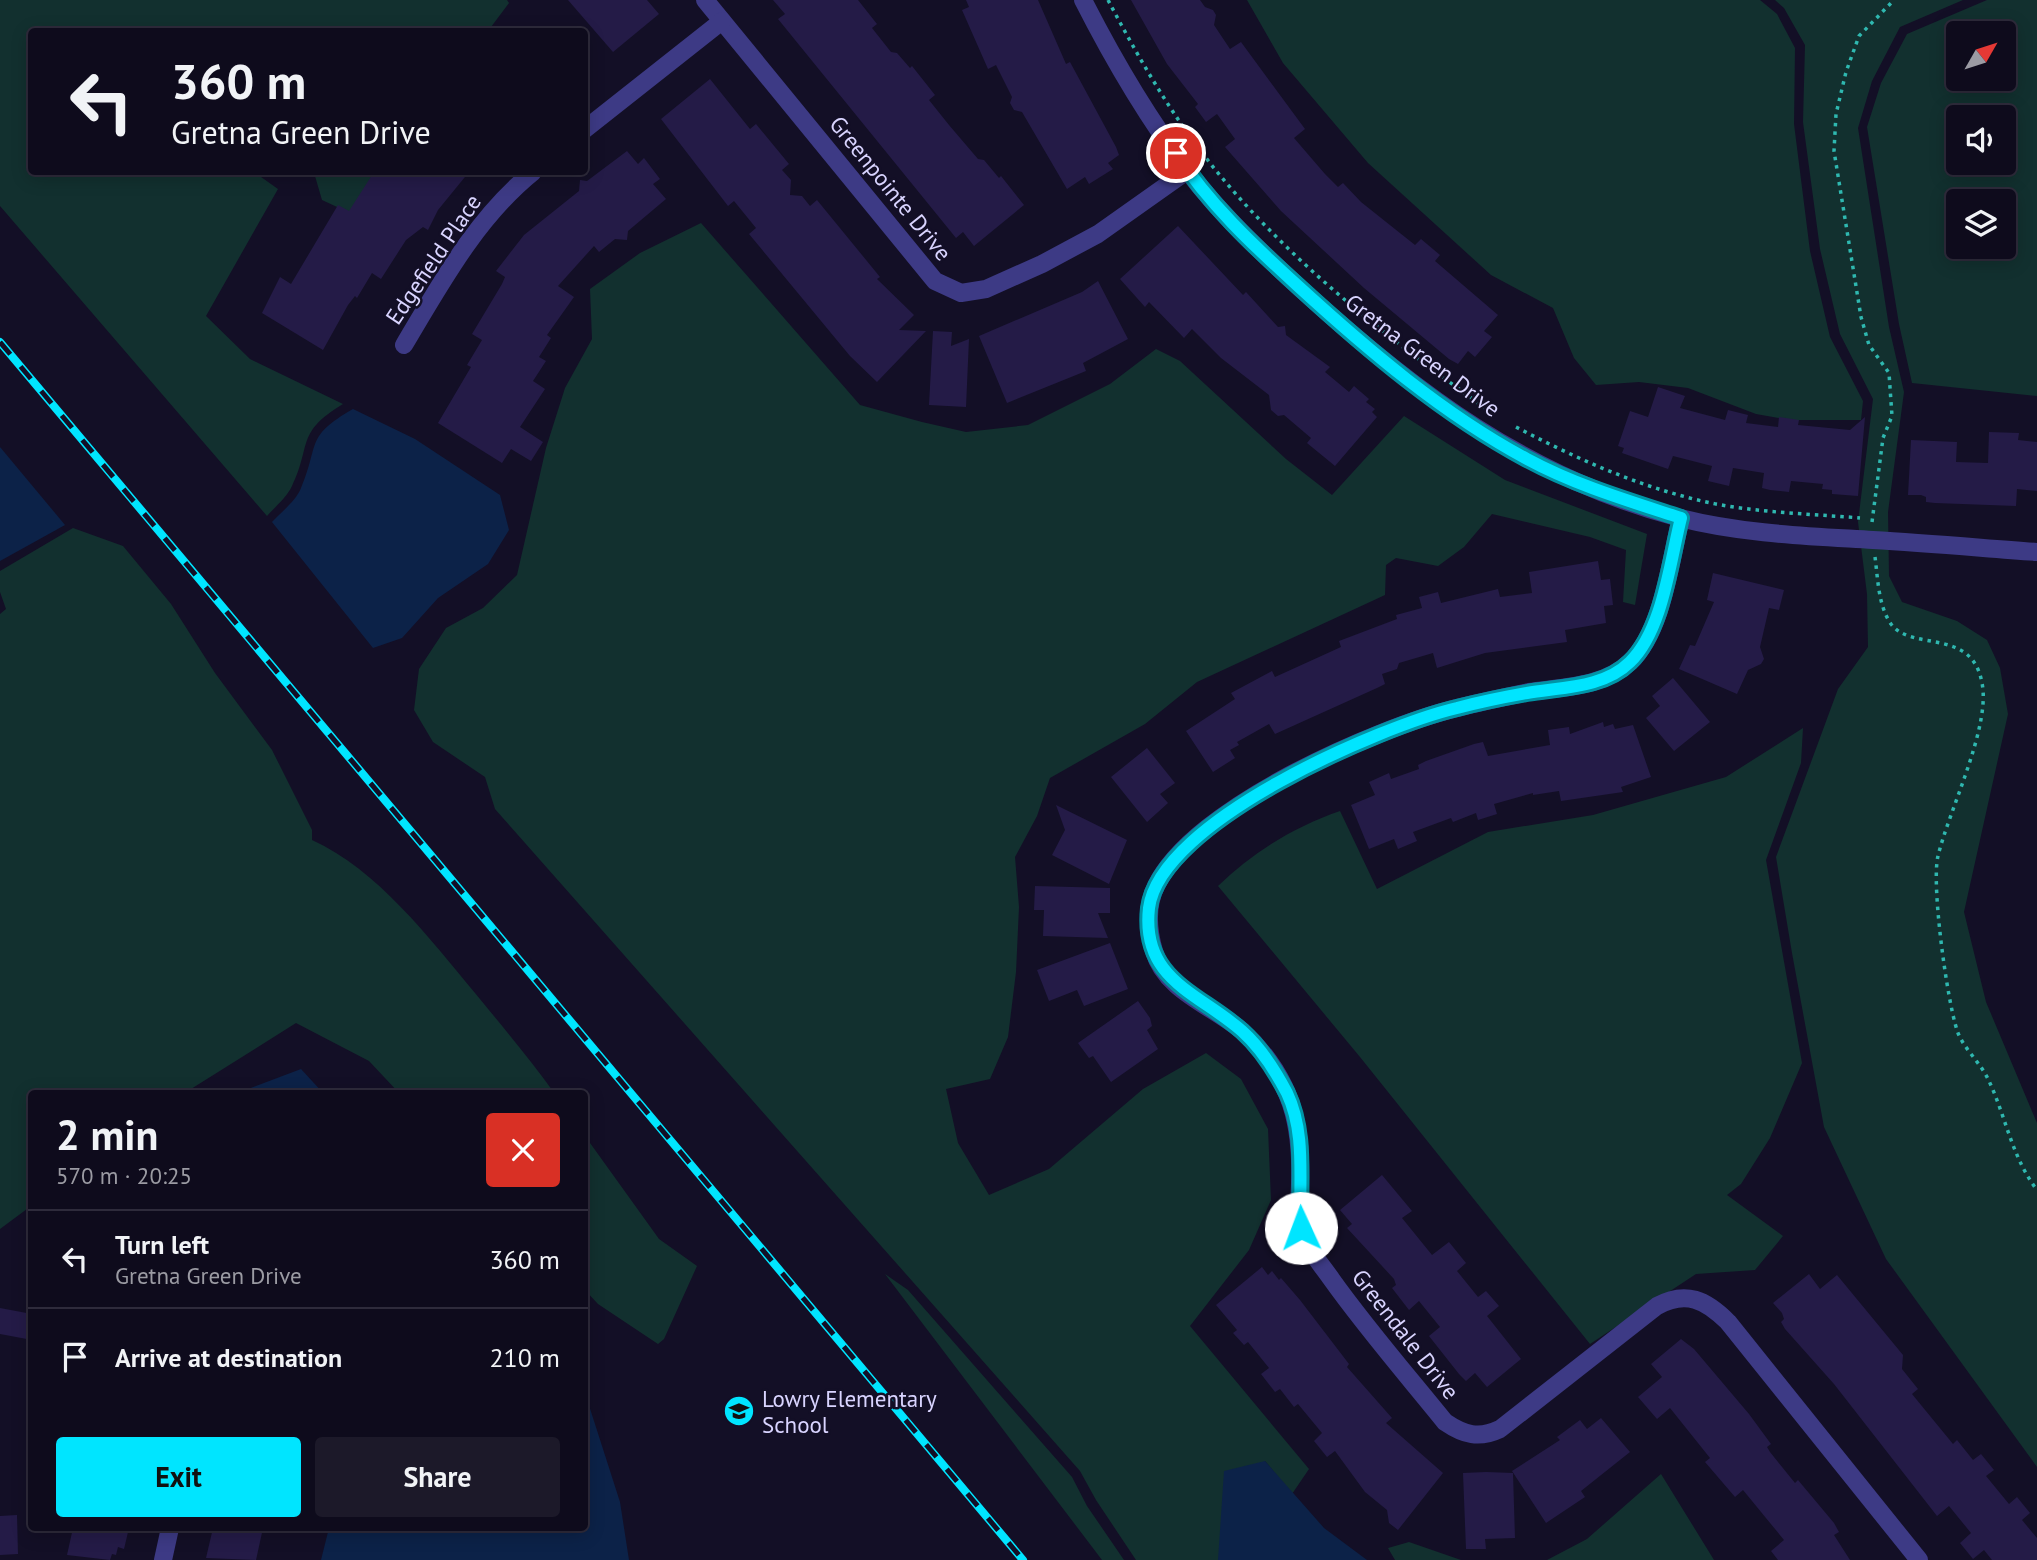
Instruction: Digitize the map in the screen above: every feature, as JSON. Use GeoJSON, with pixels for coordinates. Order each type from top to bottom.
{"type":"FeatureCollection","features":[{"type":"Feature","properties":{"kind":"street","name":"Greenpointe Drive"},"geometry":{"type":"LineString","coordinates":[[705,0],[935,281],[961,293],[986,289],[1065,252],[1098,234],[1187,170]]}},
{"type":"Feature","properties":{"kind":"street","name":"Gretna Green Drive"},"geometry":{"type":"LineString","coordinates":[[1083,0],[1135,95],[1187,170],[1231,221],[1318,304],[1459,419],[1528,460],[1605,493],[1681,518],[1791,536],[2037,552]]}},
{"type":"Feature","properties":{"kind":"street"},"geometry":{"type":"LineString","coordinates":[[588,127],[722,21]]}},
{"type":"Feature","properties":{"kind":"street","name":"Edgefield Place"},"geometry":{"type":"LineString","coordinates":[[404,345],[443,280],[488,215],[530,175]]}},
{"type":"Feature","properties":{"kind":"street","name":"Greendale Drive"},"geometry":{"type":"LineString","coordinates":[[1681,518],[1652,630],[1630,662],[1613,675],[1589,683],[1455,708],[1396,727],[1318,761],[1231,811],[1170,863],[1156,887],[1149,906],[1155,955],[1170,978],[1201,1004],[1240,1030],[1272,1067],[1288,1096],[1297,1126],[1301,1154],[1301,1228],[1309,1248],[1345,1298],[1445,1422],[1460,1432],[1474,1436],[1500,1429],[1657,1306],[1671,1298],[1697,1298],[1711,1305],[1727,1322],[1919,1560]]}},
{"type":"Feature","properties":{"kind":"street"},"geometry":{"type":"LineString","coordinates":[[163,1560],[169,1531]]}},
{"type":"Feature","properties":{"kind":"path"},"geometry":{"type":"LineString","coordinates":[[1108,0],[1165,99],[1206,158],[1248,207],[1301,259],[1383,329],[1433,371],[1500,419]]}},
{"type":"Feature","properties":{"kind":"path"},"geometry":{"type":"LineString","coordinates":[[1895,0],[1859,36],[1846,72],[1836,114],[1834,151],[1861,317],[1869,345],[1889,373],[1892,416],[1883,438],[1872,520],[1873,540],[1883,607],[1892,625],[1905,633],[1959,650],[1972,658],[1981,678],[1983,704],[1979,731],[1945,829],[1934,880],[1957,1032],[1988,1079],[2010,1143],[2037,1190]]}},
{"type":"Feature","properties":{"kind":"path"},"geometry":{"type":"LineString","coordinates":[[1512,425],[1593,464],[1675,494],[1760,511],[1883,520]]}},
{"type":"Feature","properties":{"kind":"green space"},"geometry":{"type":"Polygon","coordinates":[[[0,0],[507,0],[509,3],[490,28],[28,28],[28,175],[258,175],[278,189],[206,316],[250,359],[343,404],[328,414],[311,432],[292,486],[267,516],[0,206],[0,0]]]}},
{"type":"Feature","properties":{"kind":"green space"},"geometry":{"type":"Polygon","coordinates":[[[1247,0],[1760,0],[1777,14],[1795,48],[1794,124],[1810,251],[1830,337],[1863,401],[1861,420],[1789,420],[1756,414],[1688,388],[1639,382],[1596,385],[1574,358],[1553,308],[1491,275],[1368,163],[1283,63],[1247,0]]]}},
{"type":"Feature","properties":{"kind":"green space"},"geometry":{"type":"Polygon","coordinates":[[[1775,0],[1963,0],[1900,27],[1872,81],[1858,128],[1889,327],[1904,392],[1888,512],[1889,576],[1902,602],[1957,621],[1987,640],[2000,668],[2008,714],[1964,912],[1986,1002],[2037,1123],[2037,1467],[1886,1259],[1824,1127],[1792,953],[1776,857],[1838,689],[1868,647],[1867,594],[1858,522],[1873,399],[1840,334],[1820,249],[1803,122],[1805,45],[1784,8],[1775,0]]]}},
{"type":"Feature","properties":{"kind":"green space"},"geometry":{"type":"Polygon","coordinates":[[[1987,0],[2037,0],[2037,396],[1912,383],[1899,324],[1867,127],[1881,83],[1907,34],[1987,0]]]}},
{"type":"Feature","properties":{"kind":"green space"},"geometry":{"type":"Polygon","coordinates":[[[312,175],[379,175],[350,213],[322,200],[312,175]]]}},
{"type":"Feature","properties":{"kind":"green space"},"geometry":{"type":"Polygon","coordinates":[[[701,223],[860,405],[966,432],[1028,425],[1110,384],[1156,349],[1180,361],[1286,459],[1332,495],[1404,416],[1505,480],[1647,534],[1635,605],[1623,602],[1626,550],[1590,537],[1492,514],[1464,547],[1438,566],[1396,558],[1386,565],[1385,595],[1197,682],[1145,724],[1050,778],[1037,816],[1015,857],[1019,907],[1016,972],[1008,1037],[990,1079],[946,1089],[958,1143],[989,1195],[1049,1169],[1143,1089],[1206,1053],[1241,1079],[1268,1129],[1271,1200],[1249,1250],[1190,1326],[1309,1469],[1292,1494],[1265,1461],[1219,1560],[1136,1560],[1080,1471],[495,809],[485,777],[433,742],[414,710],[419,669],[446,628],[483,608],[517,575],[546,448],[565,388],[592,339],[590,289],[640,253],[701,223]]]}},
{"type":"Feature","properties":{"kind":"green space"},"geometry":{"type":"Polygon","coordinates":[[[73,528],[123,546],[171,604],[215,673],[272,750],[312,830],[312,840],[359,869],[401,907],[475,993],[552,1090],[396,1090],[369,1061],[296,1023],[189,1090],[28,1090],[28,1208],[0,1229],[0,614],[6,609],[0,592],[0,571],[73,528]]]}},
{"type":"Feature","properties":{"kind":"green space"},"geometry":{"type":"Polygon","coordinates":[[[1803,728],[1801,763],[1766,860],[1802,1063],[1770,1138],[1741,1184],[1727,1195],[1783,1236],[1755,1270],[1696,1274],[1590,1344],[1360,1057],[1218,886],[1245,862],[1275,842],[1340,811],[1377,889],[1488,832],[1593,815],[1726,777],[1803,728]]]}},
{"type":"Feature","properties":{"kind":"green space"},"geometry":{"type":"Polygon","coordinates":[[[588,1140],[659,1239],[697,1266],[664,1339],[658,1344],[598,1304],[588,1293],[588,1140]]]}},
{"type":"Feature","properties":{"kind":"green space"},"geometry":{"type":"Polygon","coordinates":[[[885,1274],[908,1290],[1072,1477],[1087,1506],[1124,1560],[1102,1560],[885,1274]]]}},
{"type":"Feature","properties":{"kind":"green space"},"geometry":{"type":"Polygon","coordinates":[[[1661,1474],[1714,1560],[1547,1560],[1587,1539],[1661,1474]]]}},
{"type":"Feature","properties":{"kind":"green space"},"geometry":{"type":"Polygon","coordinates":[[[1409,1542],[1461,1560],[1395,1560],[1388,1548],[1409,1542]]]}},
{"type":"Feature","properties":{"kind":"water"},"geometry":{"type":"Polygon","coordinates":[[[353,409],[415,439],[500,495],[509,530],[488,564],[438,598],[402,638],[373,648],[272,522],[299,493],[320,435],[353,409]]]}},
{"type":"Feature","properties":{"kind":"water"},"geometry":{"type":"Polygon","coordinates":[[[0,447],[65,525],[0,561],[0,447]]]}},
{"type":"Feature","properties":{"kind":"water"},"geometry":{"type":"Polygon","coordinates":[[[301,1069],[320,1090],[246,1090],[301,1069]]]}},
{"type":"Feature","properties":{"kind":"water"},"geometry":{"type":"Polygon","coordinates":[[[588,1402],[620,1502],[629,1560],[321,1560],[328,1531],[588,1531],[588,1402]]]}},
{"type":"Feature","properties":{"kind":"water"},"geometry":{"type":"Polygon","coordinates":[[[1265,1461],[1324,1528],[1367,1560],[1218,1560],[1224,1471],[1265,1461]]]}},
{"type":"Feature","properties":{"kind":"building"},"geometry":{"type":"Polygon","coordinates":[[[568,0],[647,0],[659,14],[613,52],[568,0]]]}},
{"type":"Feature","properties":{"kind":"building"},"geometry":{"type":"Polygon","coordinates":[[[773,0],[858,0],[877,24],[872,28],[891,52],[897,53],[910,68],[912,66],[935,95],[929,100],[949,125],[978,159],[984,160],[999,178],[1001,176],[1024,205],[974,246],[963,232],[956,238],[778,19],[785,14],[773,0]]]}},
{"type":"Feature","properties":{"kind":"building"},"geometry":{"type":"Polygon","coordinates":[[[966,0],[1038,0],[1066,64],[1070,62],[1116,147],[1119,155],[1108,163],[1113,169],[1089,184],[1085,177],[1067,189],[1022,112],[1014,110],[1010,103],[1012,97],[996,65],[988,69],[962,10],[969,7],[966,0]]]}},
{"type":"Feature","properties":{"kind":"building"},"geometry":{"type":"Polygon","coordinates":[[[1131,0],[1200,0],[1205,7],[1213,10],[1216,15],[1214,25],[1230,49],[1241,42],[1305,129],[1294,138],[1325,174],[1338,187],[1343,183],[1361,202],[1415,245],[1421,239],[1440,255],[1435,261],[1498,315],[1484,331],[1492,337],[1475,357],[1468,351],[1458,364],[1449,359],[1364,288],[1281,211],[1225,147],[1235,139],[1217,114],[1206,122],[1195,107],[1198,104],[1167,64],[1131,0]]]}},
{"type":"Feature","properties":{"kind":"building"},"geometry":{"type":"Polygon","coordinates":[[[710,79],[750,129],[756,124],[789,164],[782,170],[791,180],[790,195],[802,196],[810,206],[817,200],[880,277],[877,279],[914,315],[899,330],[926,331],[877,382],[850,356],[749,234],[756,228],[734,201],[728,206],[661,119],[710,79]]]}},
{"type":"Feature","properties":{"kind":"building"},"geometry":{"type":"Polygon","coordinates":[[[627,151],[638,164],[644,158],[660,179],[653,184],[666,199],[628,231],[627,240],[615,239],[599,252],[594,246],[558,286],[574,297],[547,335],[551,338],[539,357],[546,361],[533,381],[545,389],[520,427],[543,442],[531,461],[511,449],[502,463],[438,423],[471,367],[467,365],[482,340],[472,334],[505,277],[496,271],[524,235],[579,191],[580,180],[587,181],[627,151]]]}},
{"type":"Feature","properties":{"kind":"building"},"geometry":{"type":"Polygon","coordinates":[[[372,175],[467,175],[438,210],[428,230],[423,227],[406,240],[381,279],[372,273],[357,298],[355,296],[348,305],[323,350],[262,313],[280,277],[291,284],[338,205],[349,211],[372,175]]]}},
{"type":"Feature","properties":{"kind":"building"},"geometry":{"type":"Polygon","coordinates":[[[1178,226],[1243,295],[1246,292],[1278,327],[1285,326],[1286,335],[1330,367],[1325,372],[1349,392],[1354,386],[1369,399],[1366,402],[1375,409],[1372,412],[1377,417],[1335,466],[1307,443],[1311,438],[1284,415],[1278,416],[1271,410],[1269,395],[1221,358],[1192,329],[1184,338],[1149,302],[1145,307],[1120,279],[1178,226]]]}},
{"type":"Feature","properties":{"kind":"building"},"geometry":{"type":"Polygon","coordinates":[[[1098,281],[1128,339],[1083,363],[1086,371],[1007,403],[979,336],[1082,292],[1098,281]]]}},
{"type":"Feature","properties":{"kind":"building"},"geometry":{"type":"Polygon","coordinates":[[[933,331],[952,332],[951,346],[969,339],[966,407],[929,405],[933,331]]]}},
{"type":"Feature","properties":{"kind":"building"},"geometry":{"type":"Polygon","coordinates":[[[1658,387],[1685,396],[1680,408],[1725,420],[1728,410],[1748,415],[1746,423],[1778,427],[1779,417],[1799,420],[1798,425],[1850,430],[1865,417],[1858,496],[1832,494],[1832,490],[1822,489],[1823,484],[1791,481],[1789,492],[1770,490],[1762,488],[1764,473],[1733,468],[1729,486],[1708,481],[1712,466],[1673,456],[1668,469],[1622,453],[1624,448],[1618,446],[1630,411],[1648,417],[1658,387]]]}},
{"type":"Feature","properties":{"kind":"building"},"geometry":{"type":"Polygon","coordinates":[[[1989,432],[2019,433],[2018,440],[2037,442],[2037,491],[2017,489],[2016,506],[1935,503],[1926,502],[1926,497],[1921,495],[1908,495],[1911,440],[1957,442],[1956,462],[1988,463],[1989,432]]]}},
{"type":"Feature","properties":{"kind":"building"},"geometry":{"type":"Polygon","coordinates":[[[1598,561],[1601,580],[1610,579],[1613,605],[1604,606],[1606,623],[1565,630],[1567,642],[1485,653],[1437,668],[1433,653],[1399,663],[1397,669],[1382,674],[1385,684],[1377,688],[1275,734],[1269,724],[1237,742],[1239,745],[1230,750],[1235,758],[1213,772],[1186,731],[1235,699],[1231,693],[1272,671],[1275,677],[1341,647],[1339,641],[1397,619],[1396,615],[1422,608],[1419,597],[1438,592],[1441,603],[1498,589],[1500,597],[1532,593],[1529,572],[1598,561]]]}},
{"type":"Feature","properties":{"kind":"building"},"geometry":{"type":"Polygon","coordinates":[[[1713,573],[1784,590],[1779,610],[1769,608],[1760,647],[1764,659],[1761,664],[1748,670],[1737,694],[1679,669],[1690,645],[1695,646],[1714,602],[1707,600],[1713,573]]]}},
{"type":"Feature","properties":{"kind":"building"},"geometry":{"type":"Polygon","coordinates":[[[1673,678],[1710,722],[1674,751],[1646,718],[1660,706],[1652,696],[1673,678]]]}},
{"type":"Feature","properties":{"kind":"building"},"geometry":{"type":"Polygon","coordinates":[[[1603,722],[1604,727],[1613,724],[1615,729],[1633,725],[1651,777],[1621,787],[1623,792],[1561,801],[1559,791],[1533,793],[1494,804],[1497,814],[1478,820],[1476,813],[1453,822],[1451,818],[1413,832],[1417,841],[1398,849],[1394,839],[1369,849],[1351,805],[1375,795],[1369,782],[1389,773],[1391,779],[1419,769],[1418,765],[1426,761],[1474,744],[1483,742],[1488,756],[1550,745],[1548,730],[1569,727],[1570,734],[1603,722]]]}},
{"type":"Feature","properties":{"kind":"building"},"geometry":{"type":"Polygon","coordinates":[[[1147,748],[1175,783],[1160,794],[1168,803],[1147,822],[1111,777],[1147,748]]]}},
{"type":"Feature","properties":{"kind":"building"},"geometry":{"type":"Polygon","coordinates":[[[1056,805],[1127,840],[1109,884],[1052,855],[1065,830],[1056,805]]]}},
{"type":"Feature","properties":{"kind":"building"},"geometry":{"type":"Polygon","coordinates":[[[1035,886],[1110,888],[1110,913],[1098,913],[1108,938],[1043,936],[1044,910],[1034,910],[1035,886]]]}},
{"type":"Feature","properties":{"kind":"building"},"geometry":{"type":"Polygon","coordinates":[[[1110,943],[1128,989],[1084,1006],[1077,990],[1049,1001],[1037,970],[1110,943]]]}},
{"type":"Feature","properties":{"kind":"building"},"geometry":{"type":"Polygon","coordinates":[[[1138,1001],[1150,1018],[1152,1026],[1147,1030],[1158,1049],[1111,1082],[1093,1056],[1089,1058],[1078,1043],[1138,1001]]]}},
{"type":"Feature","properties":{"kind":"building"},"geometry":{"type":"Polygon","coordinates":[[[1382,1175],[1412,1211],[1402,1218],[1432,1255],[1449,1242],[1466,1263],[1457,1271],[1478,1297],[1486,1291],[1499,1306],[1487,1316],[1521,1359],[1487,1387],[1475,1373],[1466,1381],[1459,1374],[1429,1336],[1440,1327],[1419,1301],[1409,1310],[1392,1288],[1396,1285],[1394,1279],[1347,1228],[1352,1224],[1340,1210],[1382,1175]]]}},
{"type":"Feature","properties":{"kind":"building"},"geometry":{"type":"Polygon","coordinates":[[[1262,1267],[1268,1275],[1272,1271],[1279,1280],[1281,1278],[1300,1300],[1349,1364],[1347,1367],[1392,1418],[1386,1423],[1443,1473],[1398,1530],[1389,1523],[1387,1510],[1365,1492],[1335,1451],[1327,1457],[1314,1441],[1322,1433],[1298,1404],[1294,1407],[1280,1389],[1275,1392],[1261,1374],[1269,1368],[1248,1342],[1244,1345],[1233,1333],[1237,1330],[1216,1305],[1262,1267]]]}},
{"type":"Feature","properties":{"kind":"building"},"geometry":{"type":"Polygon","coordinates":[[[1809,1274],[1820,1289],[1837,1275],[1903,1355],[1902,1369],[1918,1389],[1912,1394],[1953,1444],[1957,1440],[1973,1460],[1981,1454],[1994,1470],[1986,1476],[2009,1504],[2017,1497],[2030,1513],[2022,1520],[2037,1538],[2037,1560],[1992,1560],[1984,1550],[1973,1559],[1960,1543],[1971,1533],[1949,1506],[1937,1516],[1834,1384],[1785,1329],[1781,1322],[1784,1319],[1782,1313],[1773,1303],[1809,1274]]]}},
{"type":"Feature","properties":{"kind":"building"},"geometry":{"type":"Polygon","coordinates":[[[0,1308],[28,1313],[28,1339],[0,1334],[0,1308]]]}},
{"type":"Feature","properties":{"kind":"building"},"geometry":{"type":"Polygon","coordinates":[[[1681,1339],[1694,1349],[1749,1414],[1771,1444],[1767,1447],[1770,1452],[1795,1483],[1798,1480],[1834,1523],[1839,1532],[1834,1535],[1850,1560],[1778,1560],[1771,1551],[1784,1540],[1743,1490],[1735,1497],[1705,1462],[1710,1458],[1670,1408],[1657,1419],[1638,1397],[1662,1377],[1651,1364],[1681,1339]]]}},
{"type":"Feature","properties":{"kind":"building"},"geometry":{"type":"Polygon","coordinates":[[[1601,1418],[1630,1452],[1581,1491],[1585,1497],[1546,1523],[1512,1471],[1560,1440],[1557,1437],[1580,1420],[1587,1429],[1601,1418]]]}},
{"type":"Feature","properties":{"kind":"building"},"geometry":{"type":"Polygon","coordinates":[[[1463,1473],[1513,1473],[1515,1538],[1485,1539],[1486,1549],[1466,1549],[1463,1473]]]}},
{"type":"Feature","properties":{"kind":"building"},"geometry":{"type":"Polygon","coordinates":[[[17,1515],[18,1554],[0,1555],[0,1516],[17,1515]]]}},
{"type":"Feature","properties":{"kind":"building"},"geometry":{"type":"Polygon","coordinates":[[[72,1531],[128,1531],[124,1549],[118,1547],[116,1555],[112,1554],[110,1560],[67,1555],[72,1531]]]}},
{"type":"Feature","properties":{"kind":"building"},"geometry":{"type":"Polygon","coordinates":[[[212,1531],[262,1531],[256,1560],[206,1558],[212,1531]]]}},
{"type":"Feature","properties":{"kind":"railway"},"geometry":{"type":"LineString","coordinates":[[0,342],[1023,1560]]}},
{"type":"Feature","properties":{"kind":"place","name":"Lowry Elementary School"},"geometry":{"type":"Point","coordinates":[739,1411]}},
{"type":"Feature","properties":{"kind":"route"},"geometry":{"type":"LineString","coordinates":[[1176,153],[1187,170],[1231,221],[1279,268],[1338,322],[1459,419],[1528,460],[1605,493],[1681,518],[1652,630],[1630,662],[1613,675],[1589,683],[1455,708],[1360,741],[1318,761],[1231,811],[1170,863],[1156,887],[1149,906],[1149,929],[1155,955],[1170,978],[1201,1004],[1240,1030],[1258,1048],[1288,1096],[1297,1126],[1301,1154],[1301,1228]]}}]}
